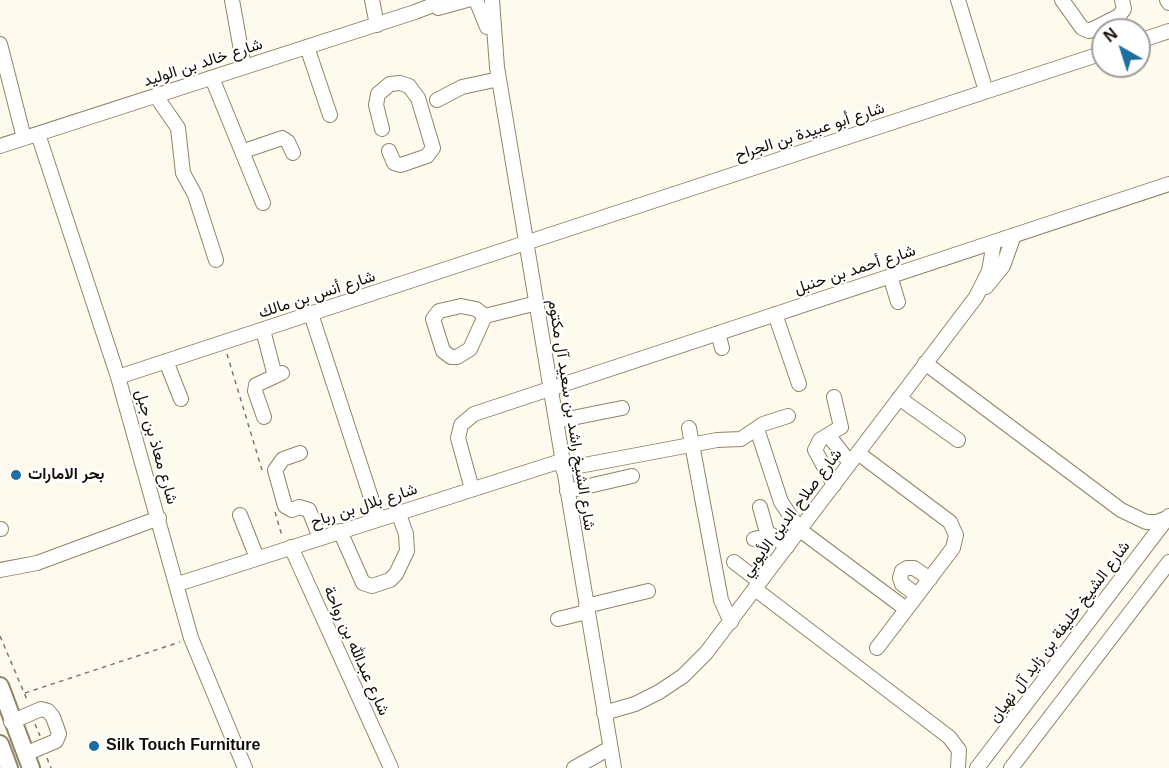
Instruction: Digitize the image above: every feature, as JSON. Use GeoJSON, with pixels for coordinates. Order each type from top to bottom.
{"type":"FeatureCollection","features":[{"type":"Feature","properties":{"kind":"main road"},"geometry":{"type":"LineString","coordinates":[[0,686],[11,722],[28,761]]}},
{"type":"Feature","properties":{"kind":"main road"},"geometry":{"type":"LineString","coordinates":[[0,704],[11,722]]}},
{"type":"Feature","properties":{"kind":"main road"},"geometry":{"type":"LineString","coordinates":[[0,744],[9,768]]}},
{"type":"Feature","properties":{"kind":"street"},"geometry":{"type":"LineString","coordinates":[[232,0],[244,67]]}},
{"type":"Feature","properties":{"kind":"street"},"geometry":{"type":"LineString","coordinates":[[372,0],[377,25]]}},
{"type":"Feature","properties":{"kind":"street","name":"شارع خالد بن الوليد"},"geometry":{"type":"LineString","coordinates":[[0,146],[377,25],[446,0]]}},
{"type":"Feature","properties":{"kind":"street","name":"شارع خالد بن الوليد"},"geometry":{"type":"LineString","coordinates":[[416,12],[425,12],[467,0]]}},
{"type":"Feature","properties":{"kind":"street"},"geometry":{"type":"LineString","coordinates":[[477,0],[490,0]]}},
{"type":"Feature","properties":{"kind":"street","name":"شارع الشيخ راشد بن سعيد آل مكتوم"},"geometry":{"type":"LineString","coordinates":[[477,0],[484,17],[498,73]]}},
{"type":"Feature","properties":{"kind":"street","name":"شارع الشيخ راشد بن سعيد آل مكتوم"},"geometry":{"type":"LineString","coordinates":[[490,0],[498,73],[614,768]]}},
{"type":"Feature","properties":{"kind":"street"},"geometry":{"type":"LineString","coordinates":[[958,0],[986,91]]}},
{"type":"Feature","properties":{"kind":"street"},"geometry":{"type":"LineString","coordinates":[[1062,0],[1084,30],[1091,31]]}},
{"type":"Feature","properties":{"kind":"street"},"geometry":{"type":"LineString","coordinates":[[1118,18],[1124,6],[1122,0]]}},
{"type":"Feature","properties":{"kind":"street"},"geometry":{"type":"LineString","coordinates":[[1151,37],[1169,31]]}},
{"type":"Feature","properties":{"kind":"street"},"geometry":{"type":"LineString","coordinates":[[0,44],[24,138]]}},
{"type":"Feature","properties":{"kind":"street"},"geometry":{"type":"LineString","coordinates":[[307,47],[330,115]]}},
{"type":"Feature","properties":{"kind":"street","name":"شارع أبو عبيدة بن الجراح"},"geometry":{"type":"LineString","coordinates":[[527,244],[1091,56]]}},
{"type":"Feature","properties":{"kind":"street"},"geometry":{"type":"LineString","coordinates":[[419,102],[432,98],[437,100],[498,73]]}},
{"type":"Feature","properties":{"kind":"street"},"geometry":{"type":"LineString","coordinates":[[212,78],[244,151],[263,203]]}},
{"type":"Feature","properties":{"kind":"street"},"geometry":{"type":"LineString","coordinates":[[382,129],[376,105],[378,94],[385,87],[395,83],[405,84],[413,90],[419,102],[433,145],[430,154],[398,165],[389,151]]}},
{"type":"Feature","properties":{"kind":"street"},"geometry":{"type":"LineString","coordinates":[[156,96],[178,128],[183,173],[195,195],[216,260]]}},
{"type":"Feature","properties":{"kind":"street"},"geometry":{"type":"LineString","coordinates":[[424,116],[436,111],[439,106],[437,100]]}},
{"type":"Feature","properties":{"kind":"street","name":"شارع معاذ بن جبل"},"geometry":{"type":"LineString","coordinates":[[38,134],[118,377],[191,638],[246,768]]}},
{"type":"Feature","properties":{"kind":"street"},"geometry":{"type":"LineString","coordinates":[[244,151],[282,138],[288,142],[293,153]]}},
{"type":"Feature","properties":{"kind":"street","name":"شارع أحمد بن حنبل"},"geometry":{"type":"LineString","coordinates":[[472,489],[458,438],[464,422],[474,414],[1169,184]]}},
{"type":"Feature","properties":{"kind":"street","name":"شارع صلاح الدين الأيوبي"},"geometry":{"type":"LineString","coordinates":[[604,713],[635,704],[671,685],[695,665],[731,622],[925,363],[1003,266],[1014,235]]}},
{"type":"Feature","properties":{"kind":"street","name":"شارع صلاح الدين الأيوبي"},"geometry":{"type":"LineString","coordinates":[[976,297],[989,271],[994,242]]}},
{"type":"Feature","properties":{"kind":"street","name":"شارع أنس بن مالك"},"geometry":{"type":"LineString","coordinates":[[118,377],[527,244]]}},
{"type":"Feature","properties":{"kind":"street"},"geometry":{"type":"LineString","coordinates":[[968,250],[989,271]]}},
{"type":"Feature","properties":{"kind":"street"},"geometry":{"type":"LineString","coordinates":[[890,276],[898,302]]}},
{"type":"Feature","properties":{"kind":"street"},"geometry":{"type":"LineString","coordinates":[[485,316],[537,303]]}},
{"type":"Feature","properties":{"kind":"street"},"geometry":{"type":"LineString","coordinates":[[311,314],[378,519]]}},
{"type":"Feature","properties":{"kind":"street"},"geometry":{"type":"LineString","coordinates":[[776,314],[799,384]]}},
{"type":"Feature","properties":{"kind":"street"},"geometry":{"type":"LineString","coordinates":[[263,330],[279,375],[256,385],[255,391],[264,417]]}},
{"type":"Feature","properties":{"kind":"street"},"geometry":{"type":"LineString","coordinates":[[718,333],[722,348]]}},
{"type":"Feature","properties":{"kind":"street"},"geometry":{"type":"LineString","coordinates":[[166,361],[181,399]]}},
{"type":"Feature","properties":{"kind":"street"},"geometry":{"type":"LineString","coordinates":[[925,363],[1121,510],[1139,530],[1142,552]]}},
{"type":"Feature","properties":{"kind":"street"},"geometry":{"type":"LineString","coordinates":[[834,397],[841,427],[818,442],[816,450],[834,485]]}},
{"type":"Feature","properties":{"kind":"street"},"geometry":{"type":"LineString","coordinates":[[899,398],[958,440]]}},
{"type":"Feature","properties":{"kind":"street"},"geometry":{"type":"LineString","coordinates":[[557,422],[621,408]]}},
{"type":"Feature","properties":{"kind":"street","name":"شارع بلال بن رباح"},"geometry":{"type":"LineString","coordinates":[[178,585],[472,489],[562,465],[741,439],[763,424],[788,416]]}},
{"type":"Feature","properties":{"kind":"street"},"geometry":{"type":"LineString","coordinates":[[689,428],[721,600],[731,622]]}},
{"type":"Feature","properties":{"kind":"street"},"geometry":{"type":"LineString","coordinates":[[757,429],[779,498],[800,530],[906,609]]}},
{"type":"Feature","properties":{"kind":"street"},"geometry":{"type":"LineString","coordinates":[[829,436],[854,458],[953,526],[956,535],[955,544],[877,648]]}},
{"type":"Feature","properties":{"kind":"street"},"geometry":{"type":"LineString","coordinates":[[300,453],[283,459],[275,470],[285,506],[292,510],[299,507],[309,510],[320,538]]}},
{"type":"Feature","properties":{"kind":"street"},"geometry":{"type":"LineString","coordinates":[[567,491],[632,476]]}},
{"type":"Feature","properties":{"kind":"street"},"geometry":{"type":"LineString","coordinates":[[760,507],[766,530],[787,547]]}},
{"type":"Feature","properties":{"kind":"street"},"geometry":{"type":"LineString","coordinates":[[1121,510],[1146,522],[1157,522],[1168,517]]}},
{"type":"Feature","properties":{"kind":"street"},"geometry":{"type":"LineString","coordinates":[[340,531],[363,583],[372,586],[390,580],[396,574],[407,550],[406,534],[398,513]]}},
{"type":"Feature","properties":{"kind":"street"},"geometry":{"type":"LineString","coordinates":[[754,539],[788,514]]}},
{"type":"Feature","properties":{"kind":"street"},"geometry":{"type":"LineString","coordinates":[[240,515],[257,558]]}},
{"type":"Feature","properties":{"kind":"street","name":"شارع الشيخ خليفة بن زايد آل نهيان"},"geometry":{"type":"LineString","coordinates":[[977,768],[1168,517]]}},
{"type":"Feature","properties":{"kind":"street"},"geometry":{"type":"LineString","coordinates":[[0,570],[37,563],[159,519]]}},
{"type":"Feature","properties":{"kind":"street","name":"شارع عبدالله بن رواحة"},"geometry":{"type":"LineString","coordinates":[[289,548],[391,768]]}},
{"type":"Feature","properties":{"kind":"street"},"geometry":{"type":"LineString","coordinates":[[734,562],[757,586],[954,740],[960,755],[958,768]]}},
{"type":"Feature","properties":{"kind":"street"},"geometry":{"type":"LineString","coordinates":[[1011,768],[1169,562]]}},
{"type":"Feature","properties":{"kind":"street"},"geometry":{"type":"LineString","coordinates":[[917,595],[902,584],[900,578],[902,571],[914,568],[930,579]]}},
{"type":"Feature","properties":{"kind":"street"},"geometry":{"type":"LineString","coordinates":[[558,619],[648,591]]}},
{"type":"Feature","properties":{"kind":"street"},"geometry":{"type":"LineString","coordinates":[[11,722],[41,709],[48,711],[53,717],[58,734],[56,741],[28,761]]}},
{"type":"Feature","properties":{"kind":"street"},"geometry":{"type":"LineString","coordinates":[[574,768],[610,748]]}},
{"type":"Feature","properties":{"kind":"path"},"geometry":{"type":"LineString","coordinates":[[224,342],[265,480]]}},
{"type":"Feature","properties":{"kind":"path"},"geometry":{"type":"LineString","coordinates":[[272,503],[289,548]]}},
{"type":"Feature","properties":{"kind":"path"},"geometry":{"type":"LineString","coordinates":[[25,693],[191,638]]}},
{"type":"Feature","properties":{"kind":"place","name":"بحر الامارات"},"geometry":{"type":"Point","coordinates":[16,475]}},
{"type":"Feature","properties":{"kind":"place","name":"Silk Touch Furniture"},"geometry":{"type":"Point","coordinates":[94,746]}}]}
